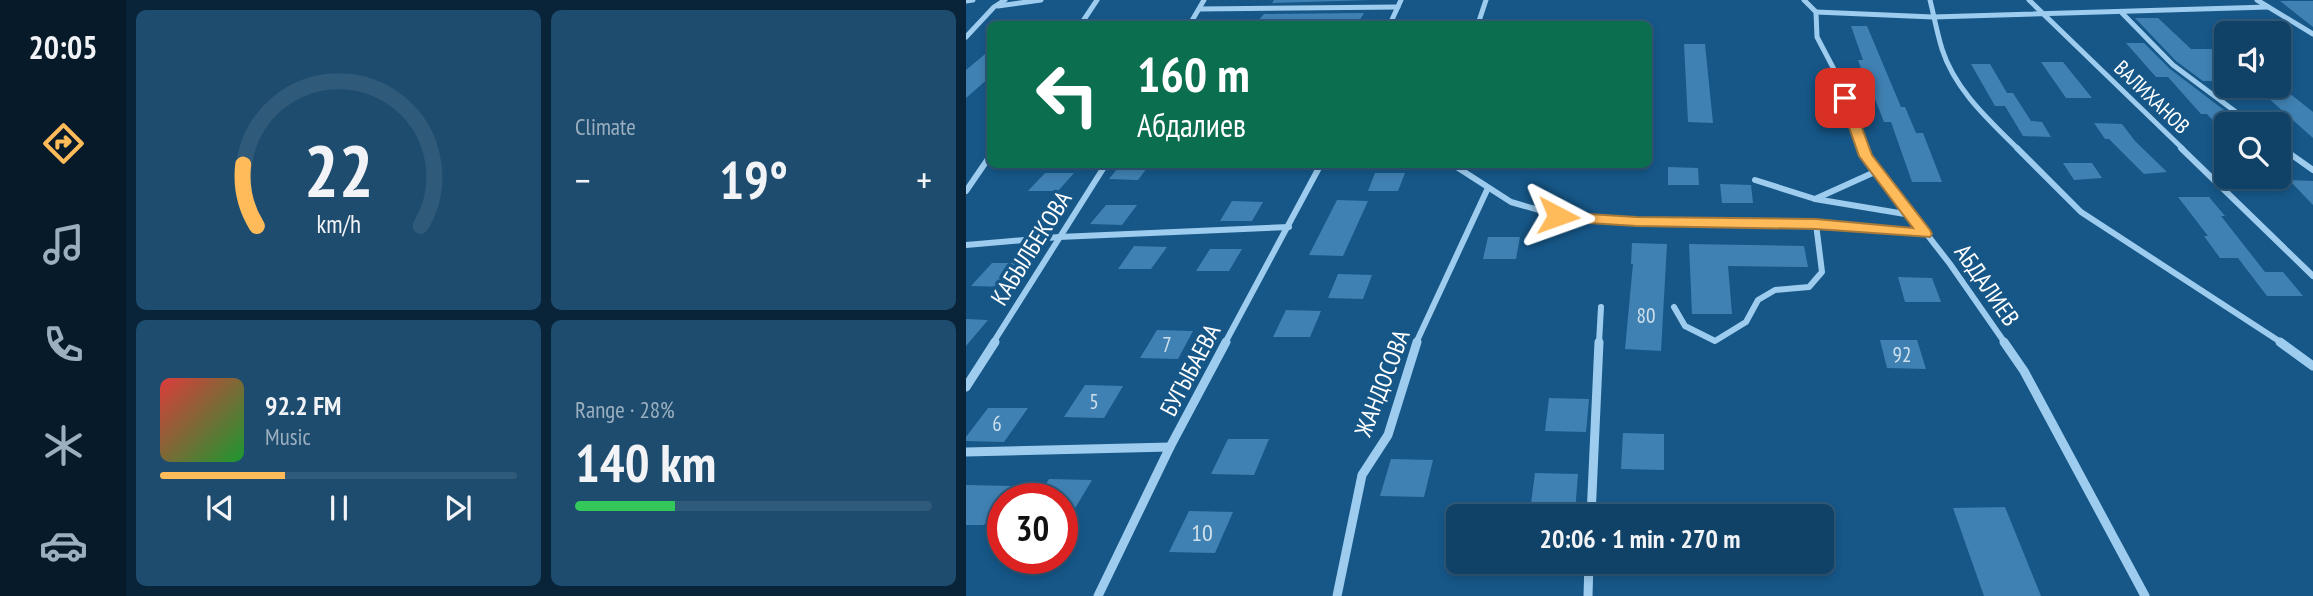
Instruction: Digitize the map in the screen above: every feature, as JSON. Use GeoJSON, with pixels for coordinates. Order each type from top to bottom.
{"type":"FeatureCollection","features":[{"type":"Feature","properties":{"kind":"street"},"geometry":{"type":"LineString","coordinates":[[966,1],[974,0]]}},
{"type":"Feature","properties":{"kind":"street"},"geometry":{"type":"LineString","coordinates":[[966,37],[994,7],[1005,0]]}},
{"type":"Feature","properties":{"kind":"street"},"geometry":{"type":"LineString","coordinates":[[994,7],[1041,0]]}},
{"type":"Feature","properties":{"kind":"street"},"geometry":{"type":"LineString","coordinates":[[1083,21],[1097,0]]}},
{"type":"Feature","properties":{"kind":"street"},"geometry":{"type":"LineString","coordinates":[[1192,21],[1204,0]]}},
{"type":"Feature","properties":{"kind":"street"},"geometry":{"type":"LineString","coordinates":[[1391,21],[1401,0]]}},
{"type":"Feature","properties":{"kind":"street"},"geometry":{"type":"LineString","coordinates":[[1479,21],[1486,0]]}},
{"type":"Feature","properties":{"kind":"street"},"geometry":{"type":"LineString","coordinates":[[1804,0],[1816,12],[1933,17],[2268,8]]}},
{"type":"Feature","properties":{"kind":"street"},"geometry":{"type":"LineString","coordinates":[[1930,0],[1942,50],[1957,81],[1977,108],[2081,212],[2143,255],[2257,325],[2313,366]]}},
{"type":"Feature","properties":{"kind":"street","name":"ВАЛИХАНОВ"},"geometry":{"type":"LineString","coordinates":[[2029,0],[2313,276]]}},
{"type":"Feature","properties":{"kind":"street"},"geometry":{"type":"LineString","coordinates":[[2257,0],[2313,34]]}},
{"type":"Feature","properties":{"kind":"street"},"geometry":{"type":"LineString","coordinates":[[1199,9],[1398,6]]}},
{"type":"Feature","properties":{"kind":"street","name":"АБДАЛИЕВ"},"geometry":{"type":"LineString","coordinates":[[1816,12],[1817,37],[1838,77],[1866,156],[1951,264],[2024,371],[2145,596]]}},
{"type":"Feature","properties":{"kind":"street"},"geometry":{"type":"LineString","coordinates":[[2122,13],[2173,65],[2236,112]]}},
{"type":"Feature","properties":{"kind":"street"},"geometry":{"type":"LineString","coordinates":[[2291,154],[2313,170]]}},
{"type":"Feature","properties":{"kind":"street"},"geometry":{"type":"LineString","coordinates":[[966,191],[987,160]]}},
{"type":"Feature","properties":{"kind":"street","name":"КАБЫЛБЕКОВА"},"geometry":{"type":"LineString","coordinates":[[966,387],[1103,168]]}},
{"type":"Feature","properties":{"kind":"street","name":"БУГЫБАЕВА"},"geometry":{"type":"LineString","coordinates":[[1098,596],[1170,447],[1319,168]]}},
{"type":"Feature","properties":{"kind":"street"},"geometry":{"type":"LineString","coordinates":[[1457,168],[1487,190],[1518,205],[1558,216],[1636,222],[1816,224],[1925,234]]}},
{"type":"Feature","properties":{"kind":"street"},"geometry":{"type":"LineString","coordinates":[[1815,199],[1877,171]]}},
{"type":"Feature","properties":{"kind":"street"},"geometry":{"type":"LineString","coordinates":[[1755,180],[1815,199],[1911,215]]}},
{"type":"Feature","properties":{"kind":"street","name":"ЖАНДОСОВА"},"geometry":{"type":"LineString","coordinates":[[1337,596],[1362,475],[1388,435],[1417,341],[1487,190]]}},
{"type":"Feature","properties":{"kind":"street"},"geometry":{"type":"LineString","coordinates":[[1674,307],[1685,326],[1715,341],[1746,322],[1758,300],[1775,290],[1809,287],[1822,272],[1816,224]]}},
{"type":"Feature","properties":{"kind":"street"},"geometry":{"type":"LineString","coordinates":[[966,245],[1059,237],[1289,227]]}},
{"type":"Feature","properties":{"kind":"street"},"geometry":{"type":"LineString","coordinates":[[1592,504],[1601,307]]}},
{"type":"Feature","properties":{"kind":"street"},"geometry":{"type":"LineString","coordinates":[[966,452],[1170,447]]}},
{"type":"Feature","properties":{"kind":"street"},"geometry":{"type":"LineString","coordinates":[[1588,596],[1589,574]]}},
{"type":"Feature","properties":{"kind":"building"},"geometry":{"type":"Polygon","coordinates":[[[1274,0],[1372,0],[1272,3],[1274,0]]]}},
{"type":"Feature","properties":{"kind":"building"},"geometry":{"type":"Polygon","coordinates":[[[2280,1],[2313,1],[2313,27],[2280,1]]]}},
{"type":"Feature","properties":{"kind":"building"},"geometry":{"type":"Polygon","coordinates":[[[1364,13],[1359,21],[1258,21],[1264,14],[1364,13]]]}},
{"type":"Feature","properties":{"kind":"building"},"geometry":{"type":"Polygon","coordinates":[[[2135,18],[2158,18],[2191,49],[2214,49],[2214,81],[2203,81],[2176,61],[2135,18]]]}},
{"type":"Feature","properties":{"kind":"building"},"geometry":{"type":"Polygon","coordinates":[[[1851,26],[1867,26],[1901,107],[1905,107],[1916,133],[1923,133],[1942,182],[1912,182],[1891,122],[1884,122],[1873,94],[1870,94],[1858,60],[1863,60],[1851,26]]]}},
{"type":"Feature","properties":{"kind":"building"},"geometry":{"type":"Polygon","coordinates":[[[2126,43],[2144,43],[2170,69],[2226,112],[2214,112],[2214,122],[2207,114],[2201,114],[2168,77],[2156,77],[2126,43]]]}},
{"type":"Feature","properties":{"kind":"building"},"geometry":{"type":"Polygon","coordinates":[[[1684,44],[1705,44],[1713,123],[1688,122],[1684,44]]]}},
{"type":"Feature","properties":{"kind":"building"},"geometry":{"type":"Polygon","coordinates":[[[987,52],[987,80],[966,98],[966,70],[987,52]]]}},
{"type":"Feature","properties":{"kind":"building"},"geometry":{"type":"Polygon","coordinates":[[[2041,62],[2063,62],[2092,98],[2066,98],[2041,62]]]}},
{"type":"Feature","properties":{"kind":"building"},"geometry":{"type":"Polygon","coordinates":[[[1971,64],[1990,64],[2007,93],[2013,93],[2031,121],[2042,122],[2051,137],[2023,136],[2005,106],[1995,106],[1971,64]]]}},
{"type":"Feature","properties":{"kind":"building"},"geometry":{"type":"Polygon","coordinates":[[[2291,94],[2313,112],[2313,138],[2291,118],[2291,112],[2284,112],[2268,98],[2291,98],[2291,94]]]}},
{"type":"Feature","properties":{"kind":"building"},"geometry":{"type":"Polygon","coordinates":[[[2094,123],[2122,124],[2135,141],[2167,172],[2144,174],[2109,139],[2105,139],[2094,123]]]}},
{"type":"Feature","properties":{"kind":"building"},"geometry":{"type":"Polygon","coordinates":[[[2063,163],[2092,163],[2102,178],[2074,180],[2063,163]]]}},
{"type":"Feature","properties":{"kind":"building"},"geometry":{"type":"Polygon","coordinates":[[[1668,167],[1698,168],[1699,185],[1668,185],[1668,167]]]}},
{"type":"Feature","properties":{"kind":"building"},"geometry":{"type":"Polygon","coordinates":[[[1118,168],[1147,168],[1138,180],[1109,179],[1118,168]]]}},
{"type":"Feature","properties":{"kind":"building"},"geometry":{"type":"Polygon","coordinates":[[[1045,173],[1074,173],[1058,191],[1028,191],[1045,173]]]}},
{"type":"Feature","properties":{"kind":"building"},"geometry":{"type":"Polygon","coordinates":[[[1375,173],[1405,173],[1398,191],[1368,191],[1375,173]]]}},
{"type":"Feature","properties":{"kind":"building"},"geometry":{"type":"Polygon","coordinates":[[[2291,180],[2313,181],[2313,205],[2291,182],[2291,180]]]}},
{"type":"Feature","properties":{"kind":"building"},"geometry":{"type":"Polygon","coordinates":[[[1720,184],[1751,185],[1753,203],[1722,203],[1720,184]]]}},
{"type":"Feature","properties":{"kind":"building"},"geometry":{"type":"Polygon","coordinates":[[[2178,197],[2209,197],[2265,272],[2283,272],[2303,296],[2267,296],[2238,258],[2220,258],[2204,236],[2208,236],[2178,197]]]}},
{"type":"Feature","properties":{"kind":"building"},"geometry":{"type":"Polygon","coordinates":[[[1337,200],[1368,201],[1343,256],[1309,255],[1337,200]]]}},
{"type":"Feature","properties":{"kind":"building"},"geometry":{"type":"Polygon","coordinates":[[[1232,201],[1263,202],[1252,221],[1220,221],[1232,201]]]}},
{"type":"Feature","properties":{"kind":"building"},"geometry":{"type":"Polygon","coordinates":[[[1106,205],[1137,205],[1122,225],[1090,224],[1106,205]]]}},
{"type":"Feature","properties":{"kind":"building"},"geometry":{"type":"Polygon","coordinates":[[[1488,237],[1520,237],[1516,259],[1483,259],[1488,237]]]}},
{"type":"Feature","properties":{"kind":"building"},"geometry":{"type":"Polygon","coordinates":[[[1632,243],[1667,244],[1661,351],[1625,349],[1633,264],[1632,243]]]}},
{"type":"Feature","properties":{"kind":"building"},"geometry":{"type":"Polygon","coordinates":[[[1689,244],[1804,246],[1808,267],[1728,266],[1732,314],[1692,314],[1689,244]]]}},
{"type":"Feature","properties":{"kind":"building"},"geometry":{"type":"Polygon","coordinates":[[[1134,246],[1167,247],[1151,269],[1118,269],[1134,246]]]}},
{"type":"Feature","properties":{"kind":"building"},"geometry":{"type":"Polygon","coordinates":[[[1210,249],[1242,249],[1229,271],[1196,271],[1210,249]]]}},
{"type":"Feature","properties":{"kind":"building"},"geometry":{"type":"Polygon","coordinates":[[[992,263],[1025,263],[1005,287],[971,286],[992,263]]]}},
{"type":"Feature","properties":{"kind":"building"},"geometry":{"type":"Polygon","coordinates":[[[1338,274],[1372,275],[1363,299],[1328,298],[1338,274]]]}},
{"type":"Feature","properties":{"kind":"building"},"geometry":{"type":"Polygon","coordinates":[[[1898,277],[1932,278],[1941,302],[1905,302],[1898,277]]]}},
{"type":"Feature","properties":{"kind":"building"},"geometry":{"type":"Polygon","coordinates":[[[1286,310],[1321,311],[1310,337],[1273,337],[1286,310]]]}},
{"type":"Feature","properties":{"kind":"building"},"geometry":{"type":"Polygon","coordinates":[[[966,319],[988,320],[966,346],[966,319]]]}},
{"type":"Feature","properties":{"kind":"building"},"geometry":{"type":"Polygon","coordinates":[[[1157,330],[1193,331],[1178,359],[1140,358],[1157,330]]]}},
{"type":"Feature","properties":{"kind":"building"},"geometry":{"type":"Polygon","coordinates":[[[1880,340],[1917,340],[1926,369],[1887,368],[1880,340]]]}},
{"type":"Feature","properties":{"kind":"building"},"geometry":{"type":"Polygon","coordinates":[[[1085,385],[1123,386],[1104,418],[1064,417],[1085,385]]]}},
{"type":"Feature","properties":{"kind":"building"},"geometry":{"type":"Polygon","coordinates":[[[1549,398],[1589,399],[1586,432],[1545,431],[1549,398]]]}},
{"type":"Feature","properties":{"kind":"building"},"geometry":{"type":"Polygon","coordinates":[[[988,408],[1028,408],[1004,442],[966,441],[966,437],[988,408]]]}},
{"type":"Feature","properties":{"kind":"building"},"geometry":{"type":"Polygon","coordinates":[[[1623,433],[1664,434],[1664,470],[1621,469],[1623,433]]]}},
{"type":"Feature","properties":{"kind":"building"},"geometry":{"type":"Polygon","coordinates":[[[1228,439],[1269,439],[1254,475],[1211,474],[1228,439]]]}},
{"type":"Feature","properties":{"kind":"building"},"geometry":{"type":"Polygon","coordinates":[[[1391,459],[1433,460],[1424,497],[1380,496],[1391,459]]]}},
{"type":"Feature","properties":{"kind":"building"},"geometry":{"type":"Polygon","coordinates":[[[1535,473],[1578,474],[1576,504],[1531,504],[1535,473]]]}},
{"type":"Feature","properties":{"kind":"building"},"geometry":{"type":"Polygon","coordinates":[[[1049,479],[1092,480],[1078,503],[1078,483],[1047,483],[1049,479]]]}},
{"type":"Feature","properties":{"kind":"building"},"geometry":{"type":"Polygon","coordinates":[[[966,485],[987,485],[987,521],[984,525],[966,525],[966,485]]]}},
{"type":"Feature","properties":{"kind":"building"},"geometry":{"type":"Polygon","coordinates":[[[2005,507],[2041,596],[1984,596],[1953,508],[2005,507]]]}},
{"type":"Feature","properties":{"kind":"building"},"geometry":{"type":"Polygon","coordinates":[[[1189,511],[1233,512],[1215,553],[1169,552],[1189,511]]]}},
{"type":"Feature","properties":{"kind":"route"},"geometry":{"type":"LineString","coordinates":[[1558,216],[1636,222],[1816,224],[1925,234],[1866,156],[1845,98]]}}]}
